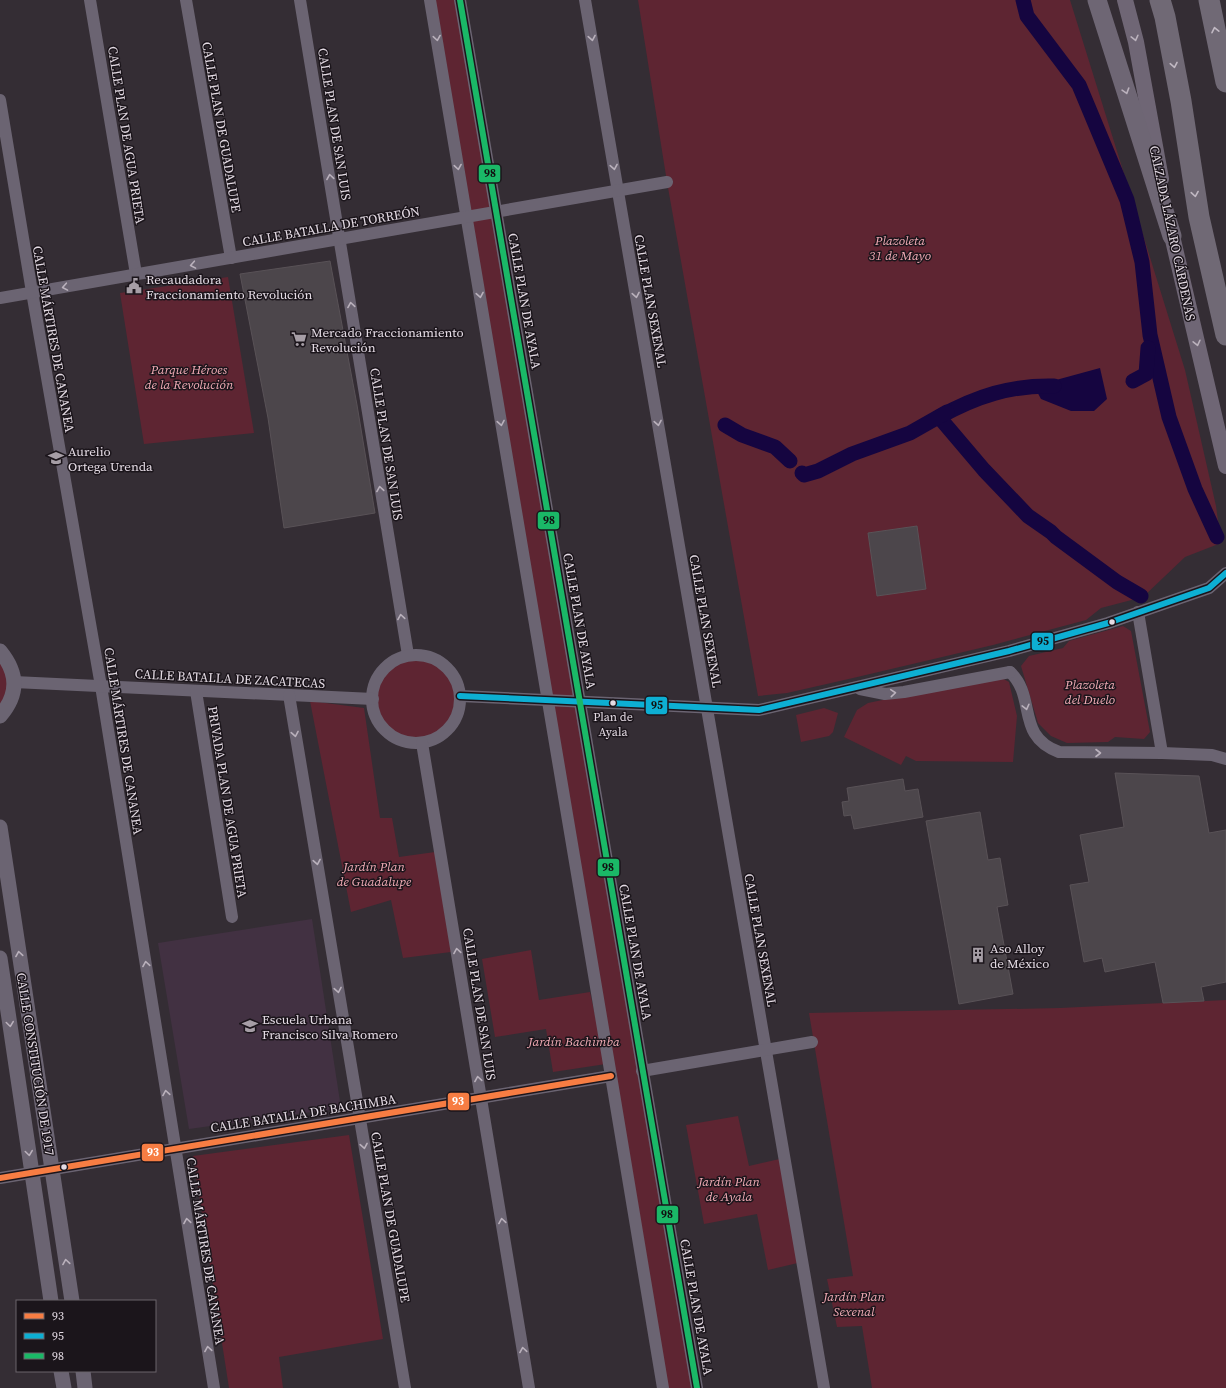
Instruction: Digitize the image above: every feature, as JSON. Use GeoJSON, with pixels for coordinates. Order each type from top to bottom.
{"type":"FeatureCollection","features":[{"type":"Feature","properties":{"kind":"highway"},"geometry":{"type":"LineString","coordinates":[[1097,0],[1172,236]]}},
{"type":"Feature","properties":{"kind":"highway"},"geometry":{"type":"LineString","coordinates":[[1160,0],[1165,17],[1181,101],[1198,217],[1226,335]]}},
{"type":"Feature","properties":{"kind":"highway"},"geometry":{"type":"LineString","coordinates":[[1209,0],[1226,82]]}},
{"type":"Feature","properties":{"kind":"main road","name":"CALZADA LÁZARO CÁRDENAS"},"geometry":{"type":"LineString","coordinates":[[1125,0],[1136,42],[1172,236],[1226,466]]}},
{"type":"Feature","properties":{"kind":"street","name":"CALLE PLAN DE AGUA PRIETA"},"geometry":{"type":"LineString","coordinates":[[90,0],[136,274]]}},
{"type":"Feature","properties":{"kind":"street","name":"CALLE PLAN DE GUADALUPE"},"geometry":{"type":"LineString","coordinates":[[186,0],[231,258]]}},
{"type":"Feature","properties":{"kind":"street","name":"CALLE PLAN DE SAN LUIS"},"geometry":{"type":"LineString","coordinates":[[300,0],[408,655]]}},
{"type":"Feature","properties":{"kind":"street"},"geometry":{"type":"LineString","coordinates":[[430,0],[663,1388]]}},
{"type":"Feature","properties":{"kind":"street","name":"CALLE PLAN DE AYALA"},"geometry":{"type":"LineString","coordinates":[[460,0],[697,1388]]}},
{"type":"Feature","properties":{"kind":"street","name":"CALLE PLAN SEXENAL"},"geometry":{"type":"LineString","coordinates":[[585,0],[824,1388]]}},
{"type":"Feature","properties":{"kind":"street","name":"CALLE MÁRTIRES DE CANANEA"},"geometry":{"type":"LineString","coordinates":[[0,100],[101,686],[214,1388]]}},
{"type":"Feature","properties":{"kind":"street","name":"CALLE BATALLA DE TORREÓN"},"geometry":{"type":"LineString","coordinates":[[0,298],[667,182]]}},
{"type":"Feature","properties":{"kind":"street"},"geometry":{"type":"LineString","coordinates":[[460,696],[706,707],[751,711],[759,710],[1008,651],[1108,623],[1209,588],[1226,573]]}},
{"type":"Feature","properties":{"kind":"street"},"geometry":{"type":"LineString","coordinates":[[1138,612],[1162,753]]}},
{"type":"Feature","properties":{"kind":"street"},"geometry":{"type":"LineString","coordinates":[[0,651],[7,660],[12,671],[14,682],[13,695],[7,707],[0,716]]}},
{"type":"Feature","properties":{"kind":"street"},"geometry":{"type":"LineString","coordinates":[[1008,651],[1010,672],[1019,682],[1030,724],[1040,742],[1049,749],[1059,752],[1212,755],[1226,759]]}},
{"type":"Feature","properties":{"kind":"street"},"geometry":{"type":"LineString","coordinates":[[408,655],[426,656],[443,664],[455,678],[460,696],[458,712],[450,727],[438,738],[422,743],[398,739],[387,732],[374,711],[372,699],[375,684],[382,671],[394,661],[408,655]]}},
{"type":"Feature","properties":{"kind":"street"},"geometry":{"type":"LineString","coordinates":[[855,688],[884,694],[904,692],[1010,672]]}},
{"type":"Feature","properties":{"kind":"street","name":"CALLE BATALLA DE ZACATECAS"},"geometry":{"type":"LineString","coordinates":[[14,682],[372,699]]}},
{"type":"Feature","properties":{"kind":"street","name":"PRIVADA PLAN DE AGUA PRIETA"},"geometry":{"type":"LineString","coordinates":[[196,691],[232,917]]}},
{"type":"Feature","properties":{"kind":"street","name":"CALLE PLAN DE GUADALUPE"},"geometry":{"type":"LineString","coordinates":[[289,695],[405,1388]]}},
{"type":"Feature","properties":{"kind":"street","name":"CALLE PLAN DE SAN LUIS"},"geometry":{"type":"LineString","coordinates":[[422,743],[529,1388]]}},
{"type":"Feature","properties":{"kind":"street","name":"CALLE CONSTITUCIÓN DE 1917"},"geometry":{"type":"LineString","coordinates":[[0,827],[72,1300]]}},
{"type":"Feature","properties":{"kind":"street","name":"CALLE CONSTITUCIÓN DE 1917"},"geometry":{"type":"LineString","coordinates":[[0,958],[51,1300]]}},
{"type":"Feature","properties":{"kind":"street"},"geometry":{"type":"LineString","coordinates":[[642,1071],[812,1042]]}},
{"type":"Feature","properties":{"kind":"street","name":"CALLE BATALLA DE BACHIMBA"},"geometry":{"type":"LineString","coordinates":[[0,1178],[611,1076]]}},
{"type":"Feature","properties":{"kind":"street"},"geometry":{"type":"LineString","coordinates":[[61,1372],[64,1388]]}},
{"type":"Feature","properties":{"kind":"street"},"geometry":{"type":"LineString","coordinates":[[83,1372],[85,1388]]}},
{"type":"Feature","properties":{"kind":"shaded area"},"geometry":{"type":"Polygon","coordinates":[[[1100,368],[1107,399],[1094,411],[1071,411],[1041,399],[1034,386],[1100,368]]]}},
{"type":"Feature","properties":{"kind":"shaded area","name":"Escuela Urbana Francisco Silva Romero"},"geometry":{"type":"Polygon","coordinates":[[[312,919],[341,1108],[189,1129],[158,943],[312,919]]]}},
{"type":"Feature","properties":{"kind":"green space"},"geometry":{"type":"Polygon","coordinates":[[[431,0],[459,0],[492,210],[470,213],[431,0]]]}},
{"type":"Feature","properties":{"kind":"green space","name":"Plazoleta 31 de Mayo"},"geometry":{"type":"Polygon","coordinates":[[[638,0],[1070,0],[1185,370],[1216,506],[1221,543],[1185,557],[1143,597],[1101,608],[1086,620],[993,645],[853,678],[787,693],[758,696],[667,182],[638,0]]]}},
{"type":"Feature","properties":{"kind":"green space"},"geometry":{"type":"Polygon","coordinates":[[[496,212],[578,697],[548,700],[470,216],[496,212]]]}},
{"type":"Feature","properties":{"kind":"green space","name":"Parque Héroes de la Revolución"},"geometry":{"type":"Polygon","coordinates":[[[228,277],[254,433],[144,444],[120,293],[228,277]]]}},
{"type":"Feature","properties":{"kind":"green space","name":"Plazoleta del Duelo"},"geometry":{"type":"Polygon","coordinates":[[[1123,626],[1131,631],[1150,732],[1144,739],[1115,737],[1108,742],[1067,743],[1051,736],[1038,723],[1021,666],[1029,656],[1063,648],[1069,641],[1123,626]]]}},
{"type":"Feature","properties":{"kind":"green space"},"geometry":{"type":"Polygon","coordinates":[[[0,651],[14,682],[0,713],[0,651]]]}},
{"type":"Feature","properties":{"kind":"green space"},"geometry":{"type":"Polygon","coordinates":[[[416,655],[433,659],[447,668],[456,682],[460,699],[456,716],[447,730],[433,739],[416,743],[399,739],[385,730],[376,716],[372,699],[376,682],[385,668],[399,659],[416,655]]]}},
{"type":"Feature","properties":{"kind":"green space"},"geometry":{"type":"Polygon","coordinates":[[[998,676],[1009,682],[1017,716],[1013,762],[916,761],[906,756],[901,765],[844,737],[857,710],[868,703],[998,676]]]}},
{"type":"Feature","properties":{"kind":"green space","name":"Jardín Plan de Guadalupe"},"geometry":{"type":"Polygon","coordinates":[[[310,701],[364,708],[380,818],[392,818],[399,857],[435,852],[451,952],[403,958],[391,900],[351,912],[310,701]]]}},
{"type":"Feature","properties":{"kind":"green space"},"geometry":{"type":"Polygon","coordinates":[[[579,701],[697,1388],[663,1388],[553,703],[579,701]]]}},
{"type":"Feature","properties":{"kind":"green space"},"geometry":{"type":"Polygon","coordinates":[[[824,708],[838,713],[833,732],[829,736],[801,742],[796,715],[824,708]]]}},
{"type":"Feature","properties":{"kind":"green space","name":"Jardín Bachimba"},"geometry":{"type":"Polygon","coordinates":[[[531,950],[539,1000],[590,992],[606,1064],[553,1072],[546,1029],[495,1037],[482,959],[531,950]]]}},
{"type":"Feature","properties":{"kind":"green space","name":"Jardín Plan Sexenal"},"geometry":{"type":"Polygon","coordinates":[[[1226,1000],[1226,1388],[872,1388],[862,1326],[837,1327],[827,1279],[853,1276],[809,1013],[1060,1008],[1226,1000]]]}},
{"type":"Feature","properties":{"kind":"green space","name":"Jardín Plan de Ayala"},"geometry":{"type":"Polygon","coordinates":[[[738,1116],[749,1166],[784,1158],[802,1262],[768,1270],[757,1214],[704,1224],[686,1125],[738,1116]]]}},
{"type":"Feature","properties":{"kind":"green space"},"geometry":{"type":"Polygon","coordinates":[[[349,1135],[383,1339],[279,1357],[283,1388],[229,1388],[193,1156],[349,1135]]]}},
{"type":"Feature","properties":{"kind":"building"},"geometry":{"type":"Polygon","coordinates":[[[330,261],[357,405],[375,513],[284,528],[268,418],[240,274],[330,261]]]}},
{"type":"Feature","properties":{"kind":"building"},"geometry":{"type":"Polygon","coordinates":[[[917,526],[926,589],[877,596],[868,533],[917,526]]]}},
{"type":"Feature","properties":{"kind":"building"},"geometry":{"type":"Polygon","coordinates":[[[1115,773],[1199,776],[1209,833],[1226,830],[1226,982],[1201,987],[1204,1001],[1163,1003],[1155,962],[1105,972],[1102,958],[1084,962],[1070,885],[1089,882],[1080,835],[1124,827],[1115,773]]]}},
{"type":"Feature","properties":{"kind":"building"},"geometry":{"type":"Polygon","coordinates":[[[903,779],[905,791],[918,789],[923,817],[854,829],[851,815],[844,816],[842,802],[849,801],[847,788],[903,779]]]}},
{"type":"Feature","properties":{"kind":"building"},"geometry":{"type":"Polygon","coordinates":[[[980,812],[988,860],[1000,858],[1008,905],[997,907],[1013,994],[959,1004],[926,821],[980,812]]]}},
{"type":"Feature","properties":{"kind":"waterway"},"geometry":{"type":"LineString","coordinates":[[1023,0],[1027,16],[1079,85],[1127,200],[1142,262],[1150,335],[1169,417],[1195,489],[1217,537]]}},
{"type":"Feature","properties":{"kind":"waterway"},"geometry":{"type":"LineString","coordinates":[[1133,381],[1146,374],[1148,348]]}},
{"type":"Feature","properties":{"kind":"waterway"},"geometry":{"type":"LineString","coordinates":[[1054,386],[1023,387],[995,393],[967,403],[939,417],[984,470],[1028,516],[1117,582],[1141,596]]}},
{"type":"Feature","properties":{"kind":"waterway"},"geometry":{"type":"LineString","coordinates":[[802,473],[804,475],[818,471],[852,454],[910,433],[947,412]]}},
{"type":"Feature","properties":{"kind":"waterway"},"geometry":{"type":"LineString","coordinates":[[725,425],[742,435],[775,447],[790,461]]}},
{"type":"Feature","properties":{"kind":"transit line","name":"98"},"geometry":{"type":"LineString","coordinates":[[460,0],[697,1388]]}},
{"type":"Feature","properties":{"kind":"transit line","name":"95"},"geometry":{"type":"LineString","coordinates":[[460,696],[759,710],[1009,651],[1108,623],[1209,588],[1226,573]]}},
{"type":"Feature","properties":{"kind":"transit line","name":"93"},"geometry":{"type":"LineString","coordinates":[[0,1178],[611,1076]]}},
{"type":"Feature","properties":{"kind":"place","name":"Recaudadora Fraccionamiento Revolución"},"geometry":{"type":"Point","coordinates":[134,286]}},
{"type":"Feature","properties":{"kind":"place","name":"Mercado Fraccionamiento Revolución"},"geometry":{"type":"Point","coordinates":[299,339]}},
{"type":"Feature","properties":{"kind":"place","name":"Aurelio Ortega Urenda"},"geometry":{"type":"Point","coordinates":[56,458]}},
{"type":"Feature","properties":{"kind":"place","name":"Plan de Ayala"},"geometry":{"type":"Point","coordinates":[613,703]}},
{"type":"Feature","properties":{"kind":"place","name":"Aso Alloy de México"},"geometry":{"type":"Point","coordinates":[978,955]}},
{"type":"Feature","properties":{"kind":"place","name":"Escuela Urbana Francisco Silva Romero"},"geometry":{"type":"Point","coordinates":[250,1026]}}]}
